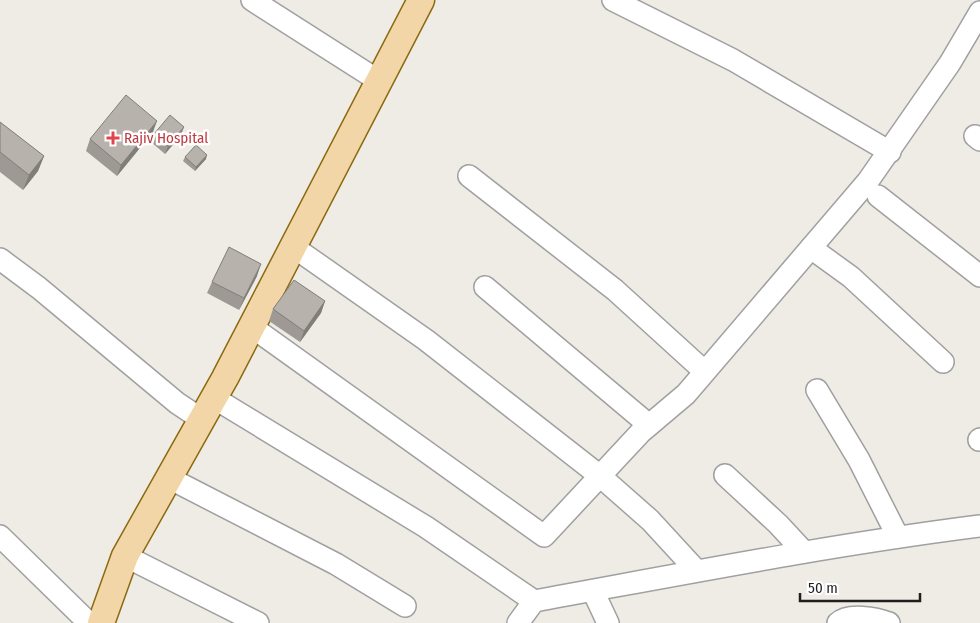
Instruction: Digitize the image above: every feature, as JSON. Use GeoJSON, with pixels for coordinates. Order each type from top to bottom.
{"type":"FeatureCollection","features":[{"type":"Feature","properties":{"kind":"main road"},"geometry":{"type":"LineString","coordinates":[[101,623],[125,556],[252,327],[422,0]]}},
{"type":"Feature","properties":{"kind":"street"},"geometry":{"type":"LineString","coordinates":[[252,0],[380,82]]}},
{"type":"Feature","properties":{"kind":"street"},"geometry":{"type":"LineString","coordinates":[[613,0],[733,60],[890,152]]}},
{"type":"Feature","properties":{"kind":"street"},"geometry":{"type":"LineString","coordinates":[[252,327],[544,536],[649,425],[686,394],[868,181],[890,152],[950,63],[980,12]]}},
{"type":"Feature","properties":{"kind":"street"},"geometry":{"type":"LineString","coordinates":[[469,176],[615,290],[704,371]]}},
{"type":"Feature","properties":{"kind":"street"},"geometry":{"type":"LineString","coordinates":[[878,196],[980,276]]}},
{"type":"Feature","properties":{"kind":"street"},"geometry":{"type":"LineString","coordinates":[[810,248],[851,277],[943,362]]}},
{"type":"Feature","properties":{"kind":"street"},"geometry":{"type":"LineString","coordinates":[[291,252],[302,253],[426,340],[600,476],[650,520],[696,570]]}},
{"type":"Feature","properties":{"kind":"street"},"geometry":{"type":"LineString","coordinates":[[0,259],[39,288],[178,403],[208,409],[426,527],[534,601]]}},
{"type":"Feature","properties":{"kind":"street"},"geometry":{"type":"LineString","coordinates":[[485,286],[649,425]]}},
{"type":"Feature","properties":{"kind":"street"},"geometry":{"type":"LineString","coordinates":[[817,390],[858,460],[898,537]]}},
{"type":"Feature","properties":{"kind":"street"},"geometry":{"type":"LineString","coordinates":[[725,475],[778,524],[804,552]]}},
{"type":"Feature","properties":{"kind":"street"},"geometry":{"type":"LineString","coordinates":[[169,478],[336,564],[405,606]]}},
{"type":"Feature","properties":{"kind":"street"},"geometry":{"type":"LineString","coordinates":[[518,623],[534,601],[696,570],[898,537],[980,526]]}},
{"type":"Feature","properties":{"kind":"street"},"geometry":{"type":"LineString","coordinates":[[0,536],[89,623]]}},
{"type":"Feature","properties":{"kind":"street"},"geometry":{"type":"LineString","coordinates":[[125,556],[258,623]]}},
{"type":"Feature","properties":{"kind":"street"},"geometry":{"type":"LineString","coordinates":[[593,590],[608,623]]}},
{"type":"Feature","properties":{"kind":"street"},"geometry":{"type":"LineString","coordinates":[[838,623],[840,620],[859,618],[889,623]]}},
{"type":"Feature","properties":{"kind":"building"},"geometry":{"type":"Polygon","coordinates":[[[126,95],[157,121],[121,165],[90,139],[126,95]]]}},
{"type":"Feature","properties":{"kind":"building"},"geometry":{"type":"Polygon","coordinates":[[[170,115],[184,127],[168,146],[154,134],[170,115]]]}},
{"type":"Feature","properties":{"kind":"building"},"geometry":{"type":"Polygon","coordinates":[[[0,122],[44,156],[29,175],[0,152],[0,122]]]}},
{"type":"Feature","properties":{"kind":"building"},"geometry":{"type":"Polygon","coordinates":[[[196,145],[207,155],[196,167],[185,157],[196,145]]]}},
{"type":"Feature","properties":{"kind":"building"},"geometry":{"type":"Polygon","coordinates":[[[229,247],[261,264],[244,298],[212,282],[229,247]]]}},
{"type":"Feature","properties":{"kind":"building"},"geometry":{"type":"Polygon","coordinates":[[[294,280],[325,301],[304,331],[273,309],[294,280]]]}},
{"type":"Feature","properties":{"kind":"place","name":"Rajiv Hospital"},"geometry":{"type":"Point","coordinates":[113,138]}}]}
